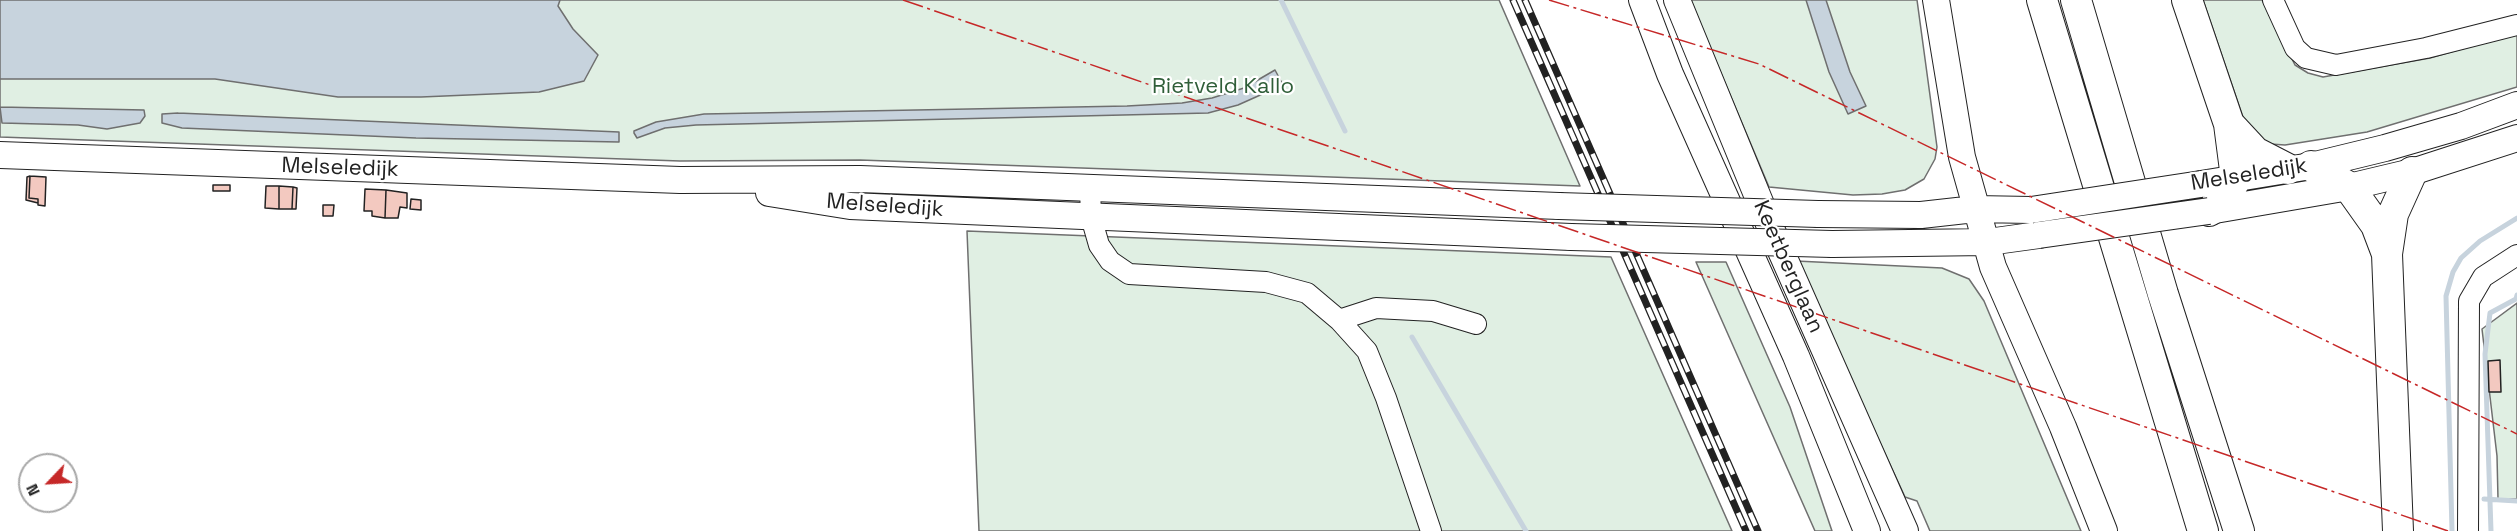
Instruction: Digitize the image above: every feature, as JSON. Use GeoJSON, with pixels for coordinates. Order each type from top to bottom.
{"type":"FeatureCollection","features":[{"type":"Feature","properties":{"kind":"highway"},"geometry":{"type":"LineString","coordinates":[[2042,0],[2203,531]]}},
{"type":"Feature","properties":{"kind":"highway"},"geometry":{"type":"LineString","coordinates":[[2076,0],[2160,282],[2239,531]]}},
{"type":"Feature","properties":{"kind":"highway"},"geometry":{"type":"LineString","coordinates":[[2187,0],[2229,124],[2236,178],[2223,202],[2205,197]]}},
{"type":"Feature","properties":{"kind":"highway"},"geometry":{"type":"LineString","coordinates":[[2229,124],[2255,152],[2349,187],[2376,225],[2387,254]]}},
{"type":"Feature","properties":{"kind":"highway"},"geometry":{"type":"LineString","coordinates":[[2398,531],[2387,254],[2393,214],[2412,172]]}},
{"type":"Feature","properties":{"kind":"main road","name":"Keetberglaan"},"geometry":{"type":"LineString","coordinates":[[1642,0],[1670,74],[1796,356],[1867,531]]}},
{"type":"Feature","properties":{"kind":"main road","name":"Keetberglaan"},"geometry":{"type":"LineString","coordinates":[[1677,0],[1769,224],[1905,531]]}},
{"type":"Feature","properties":{"kind":"main road"},"geometry":{"type":"LineString","coordinates":[[1936,0],[1962,157],[1975,208],[1988,242],[1993,267],[2078,463],[2104,531]]}},
{"type":"Feature","properties":{"kind":"main road","name":"Melseledijk"},"geometry":{"type":"LineString","coordinates":[[2236,178],[2300,168],[2439,132],[2517,105]]}},
{"type":"Feature","properties":{"kind":"main road","name":"Melseledijk"},"geometry":{"type":"LineString","coordinates":[[0,155],[680,180],[860,179],[1558,206],[1921,215],[1975,208],[2031,210],[2349,187],[2412,172],[2517,138]]}},
{"type":"Feature","properties":{"kind":"main road"},"geometry":{"type":"LineString","coordinates":[[1945,212],[1953,196],[1962,157]]}},
{"type":"Feature","properties":{"kind":"main road","name":"Melseledijk"},"geometry":{"type":"LineString","coordinates":[[680,180],[850,206],[1571,237],[1832,244],[1988,242],[2039,235],[2205,197]]}},
{"type":"Feature","properties":{"kind":"main road"},"geometry":{"type":"LineString","coordinates":[[1988,242],[1998,225],[2031,210]]}},
{"type":"Feature","properties":{"kind":"street"},"geometry":{"type":"LineString","coordinates":[[2273,0],[2295,48],[2307,58],[2336,65],[2426,48],[2517,25]]}},
{"type":"Feature","properties":{"kind":"street"},"geometry":{"type":"LineString","coordinates":[[1090,187],[1090,218],[1099,245],[1110,261],[1129,274],[1266,282],[1306,293],[1339,320],[1367,351],[1386,398],[1431,531]]}},
{"type":"Feature","properties":{"kind":"street"},"geometry":{"type":"LineString","coordinates":[[2468,531],[2469,301],[2483,277],[2517,255]]}},
{"type":"Feature","properties":{"kind":"street"},"geometry":{"type":"LineString","coordinates":[[1339,320],[1376,308],[1433,311],[1476,324]]}},
{"type":"Feature","properties":{"kind":"green space","name":"Rietveld Kallo"},"geometry":{"type":"Polygon","coordinates":[[[0,0],[1499,0],[1580,186],[860,160],[680,161],[0,137],[0,0]]]}},
{"type":"Feature","properties":{"kind":"green space"},"geometry":{"type":"Polygon","coordinates":[[[1690,0],[1917,0],[1937,147],[1935,159],[1924,179],[1905,190],[1882,194],[1853,195],[1769,187],[1690,0]]]}},
{"type":"Feature","properties":{"kind":"green space"},"geometry":{"type":"Polygon","coordinates":[[[2203,0],[2262,0],[2295,65],[2308,73],[2323,77],[2430,58],[2517,33],[2517,87],[2367,132],[2285,145],[2270,144],[2257,139],[2246,126],[2203,0]]]}},
{"type":"Feature","properties":{"kind":"green space"},"geometry":{"type":"Polygon","coordinates":[[[967,231],[1611,257],[1732,531],[979,531],[967,231]]]}},
{"type":"Feature","properties":{"kind":"green space"},"geometry":{"type":"Polygon","coordinates":[[[1796,261],[1942,268],[1969,279],[1984,301],[2081,531],[1930,531],[1917,501],[1905,497],[1796,261]]]}},
{"type":"Feature","properties":{"kind":"green space"},"geometry":{"type":"Polygon","coordinates":[[[1696,262],[1726,262],[1790,407],[1832,531],[1815,531],[1696,262]]]}},
{"type":"Feature","properties":{"kind":"green space"},"geometry":{"type":"Polygon","coordinates":[[[2517,303],[2517,499],[2498,499],[2497,456],[2482,329],[2517,303]]]}},
{"type":"Feature","properties":{"kind":"shaded area"},"geometry":{"type":"Polygon","coordinates":[[[0,0],[560,0],[558,6],[573,29],[598,55],[584,81],[539,92],[421,97],[338,97],[215,79],[0,79],[0,0]]]}},
{"type":"Feature","properties":{"kind":"shaded area"},"geometry":{"type":"Polygon","coordinates":[[[1806,0],[1826,0],[1850,72],[1866,106],[1848,114],[1829,72],[1806,0]]]}},
{"type":"Feature","properties":{"kind":"shaded area"},"geometry":{"type":"Polygon","coordinates":[[[1275,70],[1282,83],[1276,88],[1238,105],[1208,113],[696,125],[665,128],[637,138],[634,133],[656,122],[704,114],[1182,103],[1212,98],[1244,88],[1275,70]]]}},
{"type":"Feature","properties":{"kind":"shaded area"},"geometry":{"type":"Polygon","coordinates":[[[0,107],[144,110],[145,116],[140,123],[107,129],[78,125],[2,123],[0,107]]]}},
{"type":"Feature","properties":{"kind":"shaded area"},"geometry":{"type":"Polygon","coordinates":[[[162,114],[619,132],[619,142],[416,138],[182,128],[162,123],[162,114]]]}},
{"type":"Feature","properties":{"kind":"building"},"geometry":{"type":"Polygon","coordinates":[[[30,176],[29,198],[38,199],[38,203],[26,200],[27,177],[30,176]]]}},
{"type":"Feature","properties":{"kind":"building"},"geometry":{"type":"Polygon","coordinates":[[[30,176],[46,177],[45,206],[38,205],[38,199],[29,198],[30,176]]]}},
{"type":"Feature","properties":{"kind":"building"},"geometry":{"type":"Polygon","coordinates":[[[213,185],[230,185],[230,191],[213,191],[213,185]]]}},
{"type":"Feature","properties":{"kind":"building"},"geometry":{"type":"Polygon","coordinates":[[[266,186],[279,186],[279,209],[265,208],[266,186]]]}},
{"type":"Feature","properties":{"kind":"building"},"geometry":{"type":"Polygon","coordinates":[[[279,186],[293,187],[292,209],[279,209],[279,186]]]}},
{"type":"Feature","properties":{"kind":"building"},"geometry":{"type":"Polygon","coordinates":[[[293,187],[297,188],[296,209],[292,209],[293,187]]]}},
{"type":"Feature","properties":{"kind":"building"},"geometry":{"type":"Polygon","coordinates":[[[365,189],[386,190],[385,218],[372,216],[372,211],[364,211],[365,189]]]}},
{"type":"Feature","properties":{"kind":"building"},"geometry":{"type":"Polygon","coordinates":[[[386,190],[407,193],[407,208],[400,207],[398,218],[385,218],[386,190]]]}},
{"type":"Feature","properties":{"kind":"building"},"geometry":{"type":"Polygon","coordinates":[[[411,199],[421,200],[421,210],[410,209],[411,199]]]}},
{"type":"Feature","properties":{"kind":"building"},"geometry":{"type":"Polygon","coordinates":[[[323,205],[334,205],[333,216],[323,216],[323,205]]]}},
{"type":"Feature","properties":{"kind":"building"},"geometry":{"type":"Polygon","coordinates":[[[2500,360],[2501,392],[2489,392],[2488,361],[2500,360]]]}},
{"type":"Feature","properties":{"kind":"waterway"},"geometry":{"type":"LineString","coordinates":[[1281,0],[1345,131]]}},
{"type":"Feature","properties":{"kind":"waterway"},"geometry":{"type":"LineString","coordinates":[[2452,531],[2446,296],[2453,272],[2461,258],[2480,241],[2517,218]]}},
{"type":"Feature","properties":{"kind":"waterway"},"geometry":{"type":"LineString","coordinates":[[2491,531],[2485,354],[2490,313],[2516,299],[2517,295]]}},
{"type":"Feature","properties":{"kind":"waterway"},"geometry":{"type":"LineString","coordinates":[[1412,337],[1526,531]]}},
{"type":"Feature","properties":{"kind":"waterway"},"geometry":{"type":"LineString","coordinates":[[2484,499],[2517,501]]}},
{"type":"Feature","properties":{"kind":"railway"},"geometry":{"type":"LineString","coordinates":[[1513,0],[1746,531]]}},
{"type":"Feature","properties":{"kind":"railway"},"geometry":{"type":"LineString","coordinates":[[1525,0],[1758,531]]}},
{"type":"Feature","properties":{"kind":"power"},"geometry":{"type":"LineString","coordinates":[[903,0],[2448,531]]}},
{"type":"Feature","properties":{"kind":"power"},"geometry":{"type":"LineString","coordinates":[[1549,0],[1759,64],[2517,434]]}}]}
